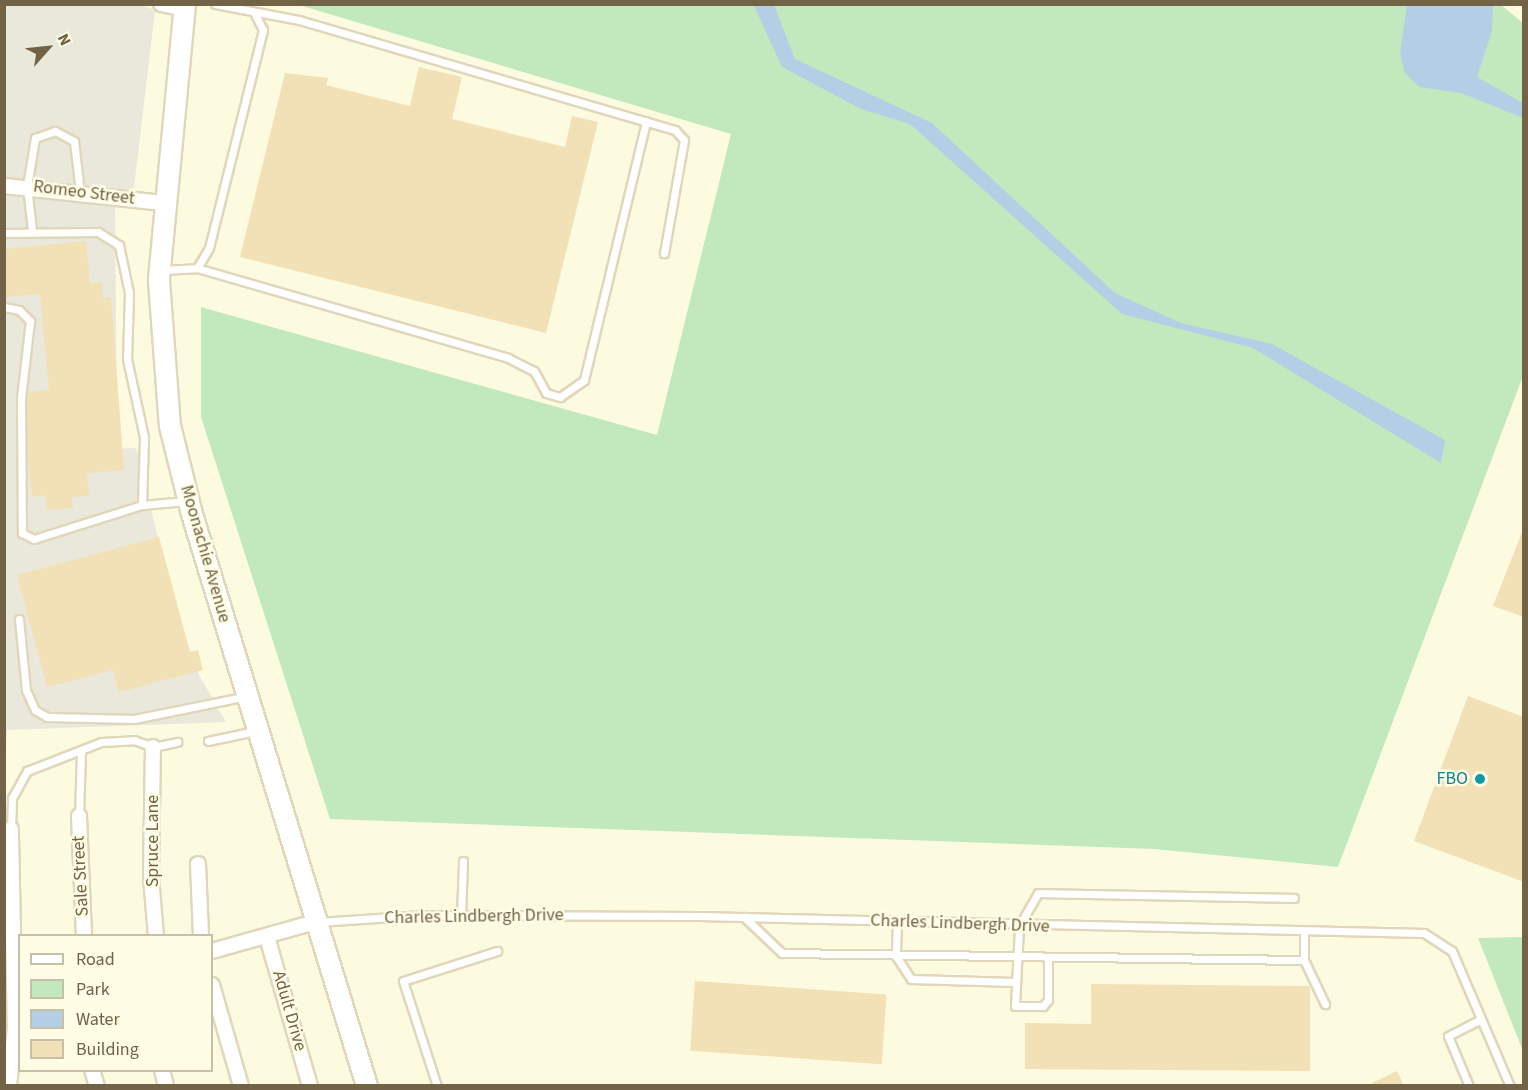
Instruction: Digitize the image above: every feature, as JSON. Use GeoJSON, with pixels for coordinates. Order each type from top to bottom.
{"type":"FeatureCollection","features":[{"type":"Feature","properties":{"kind":"main road","name":"Moonachie Avenue"},"geometry":{"type":"LineString","coordinates":[[184,7],[163,203],[159,270],[161,361],[188,500],[315,922],[367,1086]]}},
{"type":"Feature","properties":{"kind":"street"},"geometry":{"type":"LineString","coordinates":[[161,4],[184,7]]}},
{"type":"Feature","properties":{"kind":"street","name":"Romeo Street"},"geometry":{"type":"LineString","coordinates":[[4,186],[27,186],[163,203]]}},
{"type":"Feature","properties":{"kind":"street","name":"Spruce Lane"},"geometry":{"type":"LineString","coordinates":[[153,747],[151,877],[156,934]]}},
{"type":"Feature","properties":{"kind":"street","name":"Sale Street"},"geometry":{"type":"LineString","coordinates":[[79,816],[84,934]]}},
{"type":"Feature","properties":{"kind":"street"},"geometry":{"type":"LineString","coordinates":[[9,1086],[17,1028],[11,829]]}},
{"type":"Feature","properties":{"kind":"street"},"geometry":{"type":"LineString","coordinates":[[198,864],[201,934]]}},
{"type":"Feature","properties":{"kind":"street"},"geometry":{"type":"LineString","coordinates":[[213,951],[315,922]]}},
{"type":"Feature","properties":{"kind":"street","name":"Adult Drive"},"geometry":{"type":"LineString","coordinates":[[267,937],[310,1086]]}},
{"type":"Feature","properties":{"kind":"street"},"geometry":{"type":"LineString","coordinates":[[213,988],[241,1086]]}},
{"type":"Feature","properties":{"kind":"lane"},"geometry":{"type":"LineString","coordinates":[[215,4],[255,14],[310,23],[675,130],[684,140],[664,253]]}},
{"type":"Feature","properties":{"kind":"lane"},"geometry":{"type":"LineString","coordinates":[[197,268],[209,248],[251,84],[263,30],[255,14]]}},
{"type":"Feature","properties":{"kind":"lane"},"geometry":{"type":"LineString","coordinates":[[159,270],[197,268],[508,358],[534,371],[546,393],[560,397],[584,380],[646,121]]}},
{"type":"Feature","properties":{"kind":"lane"},"geometry":{"type":"LineString","coordinates":[[32,230],[27,186],[31,145],[35,138],[55,131],[74,141],[80,192]]}},
{"type":"Feature","properties":{"kind":"lane"},"geometry":{"type":"LineString","coordinates":[[4,233],[32,230],[98,232],[119,245],[129,293],[127,359],[144,437],[142,504]]}},
{"type":"Feature","properties":{"kind":"lane"},"geometry":{"type":"LineString","coordinates":[[4,307],[19,310],[30,321],[21,398],[22,533],[34,539],[142,504],[152,508],[188,500]]}},
{"type":"Feature","properties":{"kind":"lane"},"geometry":{"type":"LineString","coordinates":[[19,619],[26,690],[34,710],[47,717],[134,719],[247,696]]}},
{"type":"Feature","properties":{"kind":"lane"},"geometry":{"type":"LineString","coordinates":[[208,741],[257,730]]}},
{"type":"Feature","properties":{"kind":"lane"},"geometry":{"type":"LineString","coordinates":[[11,829],[12,798],[27,771],[111,741],[144,741],[153,747],[177,742]]}},
{"type":"Feature","properties":{"kind":"lane"},"geometry":{"type":"LineString","coordinates":[[79,816],[81,753]]}},
{"type":"Feature","properties":{"kind":"lane"},"geometry":{"type":"LineString","coordinates":[[461,916],[463,861]]}},
{"type":"Feature","properties":{"kind":"lane"},"geometry":{"type":"LineString","coordinates":[[1048,959],[1043,1005],[1015,1006],[1019,926],[1038,893],[1294,898]]}},
{"type":"Feature","properties":{"kind":"lane","name":"Charles Lindbergh Drive"},"geometry":{"type":"LineString","coordinates":[[315,922],[461,916],[744,917],[1019,926],[1424,933],[1442,940],[1481,1019],[1510,1086]]}},
{"type":"Feature","properties":{"kind":"lane"},"geometry":{"type":"LineString","coordinates":[[744,917],[782,953],[1048,959],[1304,960]]}},
{"type":"Feature","properties":{"kind":"lane"},"geometry":{"type":"LineString","coordinates":[[897,922],[896,956],[911,979],[1016,982]]}},
{"type":"Feature","properties":{"kind":"lane"},"geometry":{"type":"LineString","coordinates":[[1304,931],[1304,960],[1325,1004]]}},
{"type":"Feature","properties":{"kind":"lane"},"geometry":{"type":"LineString","coordinates":[[437,1086],[403,981],[497,951]]}},
{"type":"Feature","properties":{"kind":"lane"},"geometry":{"type":"LineString","coordinates":[[1469,1086],[1448,1036],[1481,1019]]}},
{"type":"Feature","properties":{"kind":"shaded area"},"geometry":{"type":"Polygon","coordinates":[[[5,5],[140,5],[155,10],[133,196],[115,196],[117,449],[136,448],[186,652],[226,722],[7,730],[5,779],[5,5]]]}},
{"type":"Feature","properties":{"kind":"green space"},"geometry":{"type":"Polygon","coordinates":[[[1500,4],[1523,23],[1523,376],[1338,867],[1154,849],[330,819],[201,417],[201,307],[657,435],[731,134],[299,5],[1500,4]]]}},
{"type":"Feature","properties":{"kind":"green space"},"geometry":{"type":"Polygon","coordinates":[[[1524,937],[1523,1051],[1478,938],[1524,937]]]}},
{"type":"Feature","properties":{"kind":"water"},"geometry":{"type":"Polygon","coordinates":[[[774,5],[795,59],[932,123],[1115,293],[1181,323],[1272,344],[1445,440],[1441,463],[1253,348],[1122,314],[910,124],[861,109],[782,67],[754,6],[774,5]]]}},
{"type":"Feature","properties":{"kind":"water"},"geometry":{"type":"Polygon","coordinates":[[[1407,5],[1493,5],[1492,31],[1477,77],[1523,103],[1523,118],[1461,93],[1419,87],[1405,73],[1400,53],[1407,5]]]}},
{"type":"Feature","properties":{"kind":"building"},"geometry":{"type":"Polygon","coordinates":[[[419,67],[462,77],[452,119],[565,147],[572,116],[598,122],[546,333],[240,257],[285,73],[328,78],[326,85],[410,106],[419,67]]]}},
{"type":"Feature","properties":{"kind":"building"},"geometry":{"type":"Polygon","coordinates":[[[86,241],[90,283],[102,282],[103,298],[111,297],[124,470],[87,473],[89,496],[72,497],[73,508],[47,510],[45,495],[32,497],[27,445],[27,392],[49,390],[40,294],[4,297],[4,249],[86,241]]]}},
{"type":"Feature","properties":{"kind":"building"},"geometry":{"type":"Polygon","coordinates":[[[1524,527],[1524,617],[1493,606],[1524,527]]]}},
{"type":"Feature","properties":{"kind":"building"},"geometry":{"type":"Polygon","coordinates":[[[159,537],[190,652],[198,650],[203,670],[119,692],[113,670],[47,687],[17,575],[159,537]]]}},
{"type":"Feature","properties":{"kind":"building","name":"FBO"},"geometry":{"type":"Polygon","coordinates":[[[1468,696],[1524,717],[1524,882],[1414,841],[1468,696]]]}},
{"type":"Feature","properties":{"kind":"building"},"geometry":{"type":"Polygon","coordinates":[[[695,981],[887,994],[882,1064],[690,1051],[695,981]]]}},
{"type":"Feature","properties":{"kind":"building"},"geometry":{"type":"Polygon","coordinates":[[[1091,984],[1310,986],[1310,1071],[1025,1069],[1025,1023],[1091,1024],[1091,984]]]}},
{"type":"Feature","properties":{"kind":"building"},"geometry":{"type":"Polygon","coordinates":[[[1397,1071],[1404,1086],[1366,1086],[1397,1071]]]}},
{"type":"Feature","properties":{"kind":"place","name":"FBO"},"geometry":{"type":"Point","coordinates":[1480,779]}}]}
